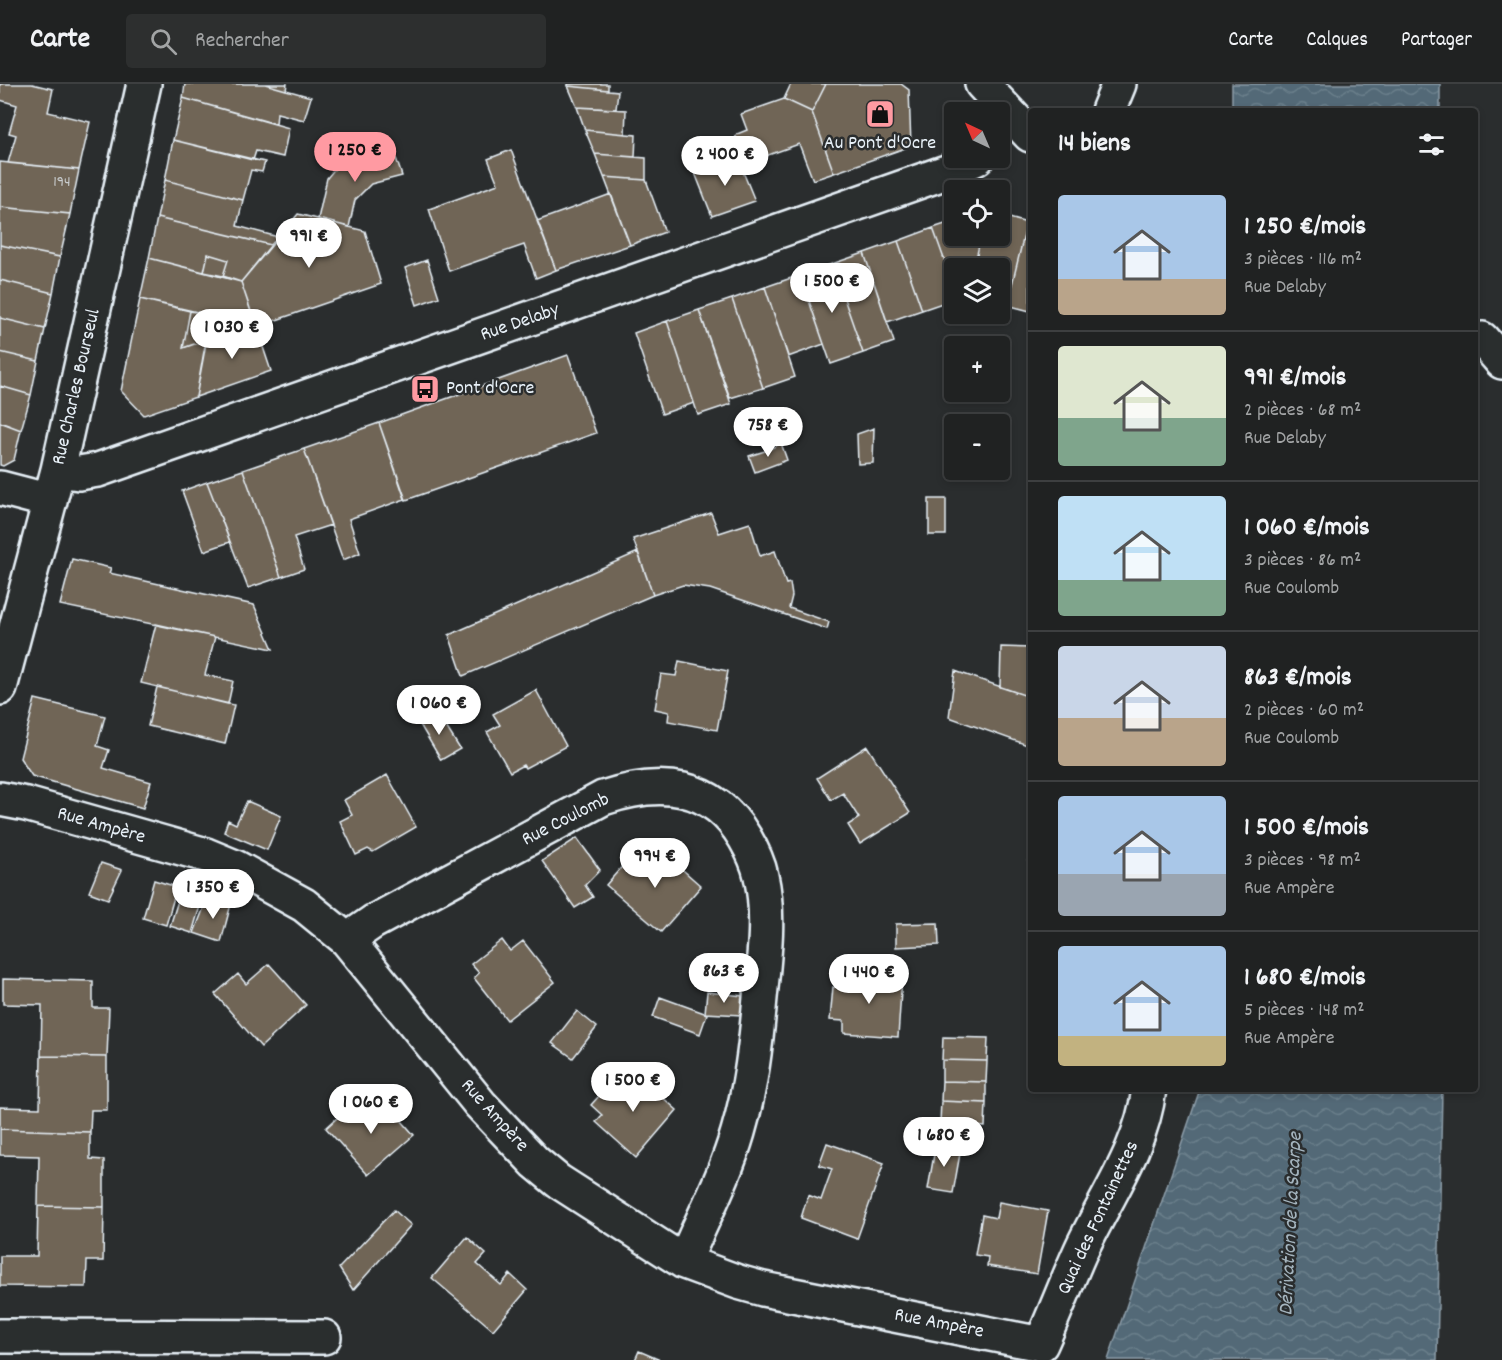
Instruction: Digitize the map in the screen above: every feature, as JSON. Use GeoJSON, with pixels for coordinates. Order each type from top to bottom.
{"type":"FeatureCollection","features":[{"type":"Feature","properties":{"kind":"street","name":"Rue Charles Bourseul"},"geometry":{"type":"LineString","coordinates":[[0,688],[58,470],[144,84]]}},
{"type":"Feature","properties":{"kind":"street"},"geometry":{"type":"LineString","coordinates":[[982,84],[1018,136]]}},
{"type":"Feature","properties":{"kind":"street"},"geometry":{"type":"LineString","coordinates":[[1109,108],[1119,84]]}},
{"type":"Feature","properties":{"kind":"street","name":"Rue Delaby"},"geometry":{"type":"LineString","coordinates":[[58,470],[79,473],[110,467],[954,168]]}},
{"type":"Feature","properties":{"kind":"street"},"geometry":{"type":"LineString","coordinates":[[0,488],[50,501]]}},
{"type":"Feature","properties":{"kind":"street","name":"Rue Coulomb"},"geometry":{"type":"LineString","coordinates":[[347,940],[374,922],[603,798],[626,790],[651,786],[690,791],[711,801],[728,814],[754,854],[761,873],[766,901],[756,1043],[747,1100],[737,1135],[684,1262]]}},
{"type":"Feature","properties":{"kind":"street","name":"Rue Ampère"},"geometry":{"type":"LineString","coordinates":[[0,799],[206,855],[236,867],[304,905],[347,940],[480,1104],[535,1162],[558,1180],[684,1262],[763,1289],[1041,1344]]}},
{"type":"Feature","properties":{"kind":"street","name":"Quai des Fontainettes"},"geometry":{"type":"LineString","coordinates":[[1041,1344],[1081,1250],[1141,1128],[1148,1092]]}},
{"type":"Feature","properties":{"kind":"street"},"geometry":{"type":"LineString","coordinates":[[0,1336],[324,1337]]}},
{"type":"Feature","properties":{"kind":"water"},"geometry":{"type":"Polygon","coordinates":[[[1232,84],[1440,84],[1440,108],[1232,108],[1232,84]]]}},
{"type":"Feature","properties":{"kind":"water","name":"Dérivation de la Scarpe"},"geometry":{"type":"Polygon","coordinates":[[[1199,1092],[1442,1092],[1437,1360],[1108,1360],[1199,1092]]]}},
{"type":"Feature","properties":{"kind":"building"},"geometry":{"type":"Polygon","coordinates":[[[0,84],[32,84],[53,89],[48,112],[90,122],[79,170],[8,163],[16,135],[9,133],[17,105],[0,100],[0,84]]]}},
{"type":"Feature","properties":{"kind":"building"},"geometry":{"type":"Polygon","coordinates":[[[185,84],[265,84],[311,97],[304,120],[277,113],[276,124],[183,98],[185,84]]]}},
{"type":"Feature","properties":{"kind":"building"},"geometry":{"type":"Polygon","coordinates":[[[265,84],[287,84],[286,90],[265,84]]]}},
{"type":"Feature","properties":{"kind":"building"},"geometry":{"type":"Polygon","coordinates":[[[568,84],[608,84],[608,90],[568,86],[568,84]]]}},
{"type":"Feature","properties":{"kind":"building"},"geometry":{"type":"Polygon","coordinates":[[[791,84],[826,84],[812,112],[784,99],[791,84]]]}},
{"type":"Feature","properties":{"kind":"building"},"geometry":{"type":"Polygon","coordinates":[[[826,84],[901,84],[909,90],[911,146],[834,173],[812,112],[826,84]]]}},
{"type":"Feature","properties":{"kind":"building"},"geometry":{"type":"Polygon","coordinates":[[[568,86],[618,91],[616,109],[577,107],[568,86]]]}},
{"type":"Feature","properties":{"kind":"building"},"geometry":{"type":"Polygon","coordinates":[[[183,98],[289,128],[283,157],[256,151],[253,160],[173,140],[183,98]]]}},
{"type":"Feature","properties":{"kind":"building"},"geometry":{"type":"Polygon","coordinates":[[[784,99],[812,112],[834,173],[813,180],[799,144],[746,163],[735,139],[737,134],[747,130],[741,114],[784,99]]]}},
{"type":"Feature","properties":{"kind":"building"},"geometry":{"type":"Polygon","coordinates":[[[577,107],[626,110],[625,134],[585,130],[577,107]]]}},
{"type":"Feature","properties":{"kind":"building"},"geometry":{"type":"Polygon","coordinates":[[[585,130],[636,135],[635,157],[595,154],[585,130]]]}},
{"type":"Feature","properties":{"kind":"building"},"geometry":{"type":"Polygon","coordinates":[[[173,140],[265,162],[262,172],[251,170],[243,200],[165,180],[173,140]]]}},
{"type":"Feature","properties":{"kind":"building"},"geometry":{"type":"Polygon","coordinates":[[[392,146],[402,176],[371,184],[355,200],[349,227],[318,219],[327,178],[344,158],[392,146]]]}},
{"type":"Feature","properties":{"kind":"building"},"geometry":{"type":"Polygon","coordinates":[[[511,150],[556,270],[536,278],[524,245],[449,271],[429,209],[498,184],[488,159],[511,150]]]}},
{"type":"Feature","properties":{"kind":"building"},"geometry":{"type":"Polygon","coordinates":[[[595,154],[646,158],[646,180],[604,177],[595,154]]]}},
{"type":"Feature","properties":{"kind":"building"},"geometry":{"type":"Polygon","coordinates":[[[737,157],[755,201],[712,216],[695,173],[737,157]]]}},
{"type":"Feature","properties":{"kind":"building"},"geometry":{"type":"Polygon","coordinates":[[[0,162],[79,170],[70,214],[0,207],[0,162]]]}},
{"type":"Feature","properties":{"kind":"building"},"geometry":{"type":"Polygon","coordinates":[[[604,177],[646,180],[665,232],[630,245],[604,177]]]}},
{"type":"Feature","properties":{"kind":"building"},"geometry":{"type":"Polygon","coordinates":[[[165,180],[243,200],[237,226],[278,237],[271,245],[157,218],[165,180]]]}},
{"type":"Feature","properties":{"kind":"building"},"geometry":{"type":"Polygon","coordinates":[[[611,194],[630,245],[556,270],[537,221],[611,194]]]}},
{"type":"Feature","properties":{"kind":"building"},"geometry":{"type":"Polygon","coordinates":[[[0,207],[70,214],[60,257],[0,245],[0,207]]]}},
{"type":"Feature","properties":{"kind":"building"},"geometry":{"type":"Polygon","coordinates":[[[298,214],[365,231],[381,284],[256,327],[241,282],[298,214]]]}},
{"type":"Feature","properties":{"kind":"building"},"geometry":{"type":"Polygon","coordinates":[[[157,218],[271,245],[241,282],[223,276],[228,260],[208,254],[204,272],[149,258],[157,218]]]}},
{"type":"Feature","properties":{"kind":"building"},"geometry":{"type":"Polygon","coordinates":[[[1010,218],[1027,223],[1010,293],[1010,258],[976,258],[979,246],[1010,246],[1010,218]]]}},
{"type":"Feature","properties":{"kind":"building"},"geometry":{"type":"Polygon","coordinates":[[[1027,223],[1028,223],[1028,310],[1010,306],[1010,293],[1027,223]]]}},
{"type":"Feature","properties":{"kind":"building"},"geometry":{"type":"Polygon","coordinates":[[[944,224],[944,246],[979,246],[976,258],[944,259],[933,228],[944,224]]]}},
{"type":"Feature","properties":{"kind":"building"},"geometry":{"type":"Polygon","coordinates":[[[933,228],[944,259],[944,302],[922,310],[898,241],[933,228]]]}},
{"type":"Feature","properties":{"kind":"building"},"geometry":{"type":"Polygon","coordinates":[[[898,241],[922,310],[887,322],[864,253],[898,241]]]}},
{"type":"Feature","properties":{"kind":"building"},"geometry":{"type":"Polygon","coordinates":[[[0,245],[60,257],[53,293],[0,280],[0,245]]]}},
{"type":"Feature","properties":{"kind":"building"},"geometry":{"type":"Polygon","coordinates":[[[864,253],[894,342],[863,353],[832,264],[864,253]]]}},
{"type":"Feature","properties":{"kind":"building"},"geometry":{"type":"Polygon","coordinates":[[[208,254],[228,260],[223,276],[204,272],[208,254]]]}},
{"type":"Feature","properties":{"kind":"building"},"geometry":{"type":"Polygon","coordinates":[[[149,258],[241,282],[255,323],[206,343],[211,315],[140,299],[149,258]]]}},
{"type":"Feature","properties":{"kind":"building"},"geometry":{"type":"Polygon","coordinates":[[[427,260],[439,297],[417,305],[405,268],[427,260]]]}},
{"type":"Feature","properties":{"kind":"building"},"geometry":{"type":"Polygon","coordinates":[[[832,264],[863,353],[831,364],[800,275],[832,264]]]}},
{"type":"Feature","properties":{"kind":"building"},"geometry":{"type":"Polygon","coordinates":[[[800,275],[824,344],[788,357],[765,287],[800,275]]]}},
{"type":"Feature","properties":{"kind":"building"},"geometry":{"type":"Polygon","coordinates":[[[0,280],[53,293],[45,329],[0,318],[0,280]]]}},
{"type":"Feature","properties":{"kind":"building"},"geometry":{"type":"Polygon","coordinates":[[[765,287],[795,377],[763,388],[732,299],[765,287]]]}},
{"type":"Feature","properties":{"kind":"building"},"geometry":{"type":"Polygon","coordinates":[[[140,299],[190,311],[183,348],[206,340],[196,397],[144,415],[121,391],[140,299]]]}},
{"type":"Feature","properties":{"kind":"building"},"geometry":{"type":"Polygon","coordinates":[[[732,299],[763,388],[730,398],[699,310],[732,299]]]}},
{"type":"Feature","properties":{"kind":"building"},"geometry":{"type":"Polygon","coordinates":[[[699,310],[731,404],[698,415],[667,321],[699,310]]]}},
{"type":"Feature","properties":{"kind":"building"},"geometry":{"type":"Polygon","coordinates":[[[190,311],[211,315],[206,340],[183,348],[190,311]]]}},
{"type":"Feature","properties":{"kind":"building"},"geometry":{"type":"Polygon","coordinates":[[[0,318],[45,329],[38,361],[0,352],[0,318]]]}},
{"type":"Feature","properties":{"kind":"building"},"geometry":{"type":"Polygon","coordinates":[[[667,321],[694,403],[662,414],[634,333],[667,321]]]}},
{"type":"Feature","properties":{"kind":"building"},"geometry":{"type":"Polygon","coordinates":[[[255,323],[271,371],[196,397],[206,343],[255,323]]]}},
{"type":"Feature","properties":{"kind":"building"},"geometry":{"type":"Polygon","coordinates":[[[0,352],[38,361],[31,395],[0,386],[0,352]]]}},
{"type":"Feature","properties":{"kind":"building"},"geometry":{"type":"Polygon","coordinates":[[[568,355],[596,433],[406,500],[379,423],[568,355]]]}},
{"type":"Feature","properties":{"kind":"building"},"geometry":{"type":"Polygon","coordinates":[[[0,386],[31,395],[21,430],[0,422],[0,386]]]}},
{"type":"Feature","properties":{"kind":"building"},"geometry":{"type":"Polygon","coordinates":[[[0,422],[21,430],[14,460],[3,466],[0,465],[0,422]]]}},
{"type":"Feature","properties":{"kind":"building"},"geometry":{"type":"Polygon","coordinates":[[[379,423],[405,499],[349,519],[360,553],[343,560],[304,449],[379,423]]]}},
{"type":"Feature","properties":{"kind":"building"},"geometry":{"type":"Polygon","coordinates":[[[874,428],[873,463],[858,464],[857,434],[874,428]]]}},
{"type":"Feature","properties":{"kind":"building"},"geometry":{"type":"Polygon","coordinates":[[[781,443],[787,460],[755,472],[749,456],[781,443]]]}},
{"type":"Feature","properties":{"kind":"building"},"geometry":{"type":"Polygon","coordinates":[[[304,449],[331,525],[294,537],[304,569],[281,577],[243,470],[304,449]]]}},
{"type":"Feature","properties":{"kind":"building"},"geometry":{"type":"Polygon","coordinates":[[[243,470],[281,577],[248,588],[207,482],[243,470]]]}},
{"type":"Feature","properties":{"kind":"building"},"geometry":{"type":"Polygon","coordinates":[[[207,482],[230,542],[204,551],[182,491],[207,482]]]}},
{"type":"Feature","properties":{"kind":"building"},"geometry":{"type":"Polygon","coordinates":[[[929,499],[946,499],[946,535],[929,535],[929,499]]]}},
{"type":"Feature","properties":{"kind":"building"},"geometry":{"type":"Polygon","coordinates":[[[711,513],[719,533],[750,523],[760,556],[775,551],[786,584],[790,583],[792,596],[789,608],[829,622],[827,629],[710,589],[683,585],[653,595],[633,539],[711,513]]]}},
{"type":"Feature","properties":{"kind":"building"},"geometry":{"type":"Polygon","coordinates":[[[638,552],[653,595],[463,676],[449,635],[638,552]]]}},
{"type":"Feature","properties":{"kind":"building"},"geometry":{"type":"Polygon","coordinates":[[[72,559],[111,568],[109,573],[254,605],[273,649],[60,605],[72,559]]]}},
{"type":"Feature","properties":{"kind":"building"},"geometry":{"type":"Polygon","coordinates":[[[156,624],[215,637],[205,675],[233,681],[228,704],[141,683],[156,624]]]}},
{"type":"Feature","properties":{"kind":"building"},"geometry":{"type":"Polygon","coordinates":[[[1001,647],[1028,648],[1028,696],[1000,687],[1001,647]]]}},
{"type":"Feature","properties":{"kind":"building"},"geometry":{"type":"Polygon","coordinates":[[[679,661],[728,671],[717,730],[668,721],[669,712],[655,709],[661,674],[676,676],[679,661]]]}},
{"type":"Feature","properties":{"kind":"building"},"geometry":{"type":"Polygon","coordinates":[[[955,671],[1028,696],[1028,745],[949,717],[955,671]]]}},
{"type":"Feature","properties":{"kind":"building"},"geometry":{"type":"Polygon","coordinates":[[[157,687],[234,705],[225,744],[148,726],[157,687]]]}},
{"type":"Feature","properties":{"kind":"building"},"geometry":{"type":"Polygon","coordinates":[[[536,690],[566,746],[525,768],[523,765],[510,772],[487,732],[500,725],[493,714],[536,690]]]}},
{"type":"Feature","properties":{"kind":"building"},"geometry":{"type":"Polygon","coordinates":[[[35,699],[105,716],[97,746],[109,750],[103,768],[151,782],[143,808],[32,776],[20,758],[35,699]]]}},
{"type":"Feature","properties":{"kind":"building"},"geometry":{"type":"Polygon","coordinates":[[[437,712],[460,749],[441,760],[419,723],[437,712]]]}},
{"type":"Feature","properties":{"kind":"building"},"geometry":{"type":"Polygon","coordinates":[[[867,746],[910,813],[860,844],[848,825],[859,818],[843,793],[831,800],[817,778],[867,746]]]}},
{"type":"Feature","properties":{"kind":"building"},"geometry":{"type":"Polygon","coordinates":[[[387,775],[416,827],[373,852],[368,849],[356,855],[340,821],[352,815],[344,800],[387,775]]]}},
{"type":"Feature","properties":{"kind":"building"},"geometry":{"type":"Polygon","coordinates":[[[247,801],[281,816],[267,850],[224,832],[228,820],[236,824],[247,801]]]}},
{"type":"Feature","properties":{"kind":"building"},"geometry":{"type":"Polygon","coordinates":[[[577,838],[600,870],[585,885],[593,897],[575,908],[542,861],[577,838]]]}},
{"type":"Feature","properties":{"kind":"building"},"geometry":{"type":"Polygon","coordinates":[[[658,848],[701,886],[661,932],[606,885],[626,862],[638,872],[658,848]]]}},
{"type":"Feature","properties":{"kind":"building"},"geometry":{"type":"Polygon","coordinates":[[[101,863],[122,870],[108,899],[89,892],[101,863]]]}},
{"type":"Feature","properties":{"kind":"building"},"geometry":{"type":"Polygon","coordinates":[[[154,880],[177,887],[166,925],[143,918],[154,880]]]}},
{"type":"Feature","properties":{"kind":"building"},"geometry":{"type":"Polygon","coordinates":[[[182,888],[203,896],[192,933],[170,926],[182,888]]]}},
{"type":"Feature","properties":{"kind":"building"},"geometry":{"type":"Polygon","coordinates":[[[208,897],[231,904],[221,942],[194,933],[208,897]]]}},
{"type":"Feature","properties":{"kind":"building"},"geometry":{"type":"Polygon","coordinates":[[[938,923],[939,945],[896,947],[896,924],[938,923]]]}},
{"type":"Feature","properties":{"kind":"building"},"geometry":{"type":"Polygon","coordinates":[[[502,940],[510,951],[523,941],[555,982],[507,1020],[474,978],[479,973],[471,964],[502,940]]]}},
{"type":"Feature","properties":{"kind":"building"},"geometry":{"type":"Polygon","coordinates":[[[269,964],[306,1005],[261,1047],[215,994],[238,974],[246,984],[269,964]]]}},
{"type":"Feature","properties":{"kind":"building"},"geometry":{"type":"Polygon","coordinates":[[[851,972],[902,976],[898,1037],[844,1033],[844,1021],[830,1020],[833,987],[849,988],[851,972]]]}},
{"type":"Feature","properties":{"kind":"building"},"geometry":{"type":"Polygon","coordinates":[[[3,979],[93,981],[93,1008],[109,1008],[107,1057],[41,1056],[42,1005],[3,1004],[3,979]]]}},
{"type":"Feature","properties":{"kind":"building"},"geometry":{"type":"Polygon","coordinates":[[[707,992],[743,996],[742,1015],[705,1013],[707,992]]]}},
{"type":"Feature","properties":{"kind":"building"},"geometry":{"type":"Polygon","coordinates":[[[660,997],[707,1014],[700,1034],[653,1017],[660,997]]]}},
{"type":"Feature","properties":{"kind":"building"},"geometry":{"type":"Polygon","coordinates":[[[577,1011],[597,1027],[573,1058],[552,1043],[577,1011]]]}},
{"type":"Feature","properties":{"kind":"building"},"geometry":{"type":"Polygon","coordinates":[[[943,1037],[988,1038],[987,1061],[942,1060],[943,1037]]]}},
{"type":"Feature","properties":{"kind":"building"},"geometry":{"type":"Polygon","coordinates":[[[41,1056],[107,1057],[107,1110],[91,1110],[90,1132],[0,1129],[0,1107],[40,1108],[41,1056]]]}},
{"type":"Feature","properties":{"kind":"building"},"geometry":{"type":"Polygon","coordinates":[[[942,1060],[987,1061],[986,1082],[942,1081],[942,1060]]]}},
{"type":"Feature","properties":{"kind":"building"},"geometry":{"type":"Polygon","coordinates":[[[637,1075],[677,1110],[636,1158],[596,1122],[602,1115],[591,1105],[616,1077],[626,1086],[637,1075]]]}},
{"type":"Feature","properties":{"kind":"building"},"geometry":{"type":"Polygon","coordinates":[[[942,1081],[986,1082],[986,1103],[941,1101],[942,1081]]]}},
{"type":"Feature","properties":{"kind":"building"},"geometry":{"type":"Polygon","coordinates":[[[382,1098],[414,1135],[368,1175],[326,1128],[349,1107],[359,1118],[382,1098]]]}},
{"type":"Feature","properties":{"kind":"building"},"geometry":{"type":"Polygon","coordinates":[[[941,1101],[986,1103],[985,1127],[940,1123],[941,1101]]]}},
{"type":"Feature","properties":{"kind":"building"},"geometry":{"type":"Polygon","coordinates":[[[0,1129],[90,1132],[90,1159],[104,1160],[104,1207],[38,1206],[39,1156],[0,1155],[0,1129]]]}},
{"type":"Feature","properties":{"kind":"building"},"geometry":{"type":"Polygon","coordinates":[[[827,1143],[884,1163],[857,1239],[801,1218],[808,1195],[821,1200],[832,1169],[819,1165],[827,1143]]]}},
{"type":"Feature","properties":{"kind":"building"},"geometry":{"type":"Polygon","coordinates":[[[936,1143],[961,1148],[953,1193],[928,1189],[936,1143]]]}},
{"type":"Feature","properties":{"kind":"building"},"geometry":{"type":"Polygon","coordinates":[[[999,1202],[1048,1211],[1037,1274],[987,1266],[988,1257],[975,1255],[982,1215],[996,1218],[999,1202]]]}},
{"type":"Feature","properties":{"kind":"building"},"geometry":{"type":"Polygon","coordinates":[[[38,1206],[104,1207],[103,1261],[87,1261],[86,1287],[0,1286],[0,1256],[37,1256],[38,1206]]]}},
{"type":"Feature","properties":{"kind":"building"},"geometry":{"type":"Polygon","coordinates":[[[394,1210],[411,1225],[353,1290],[339,1268],[394,1210]]]}},
{"type":"Feature","properties":{"kind":"building"},"geometry":{"type":"Polygon","coordinates":[[[467,1237],[486,1254],[477,1264],[501,1285],[510,1274],[527,1290],[493,1330],[432,1278],[467,1237]]]}},
{"type":"Feature","properties":{"kind":"building"},"geometry":{"type":"Polygon","coordinates":[[[639,1351],[660,1360],[635,1360],[639,1351]]]}},
{"type":"Feature","properties":{"kind":"place","name":"Au Pont d'Ocre"},"geometry":{"type":"Point","coordinates":[880,114]}},
{"type":"Feature","properties":{"kind":"place","name":"Pont d'Ocre"},"geometry":{"type":"Point","coordinates":[425,389]}}]}
